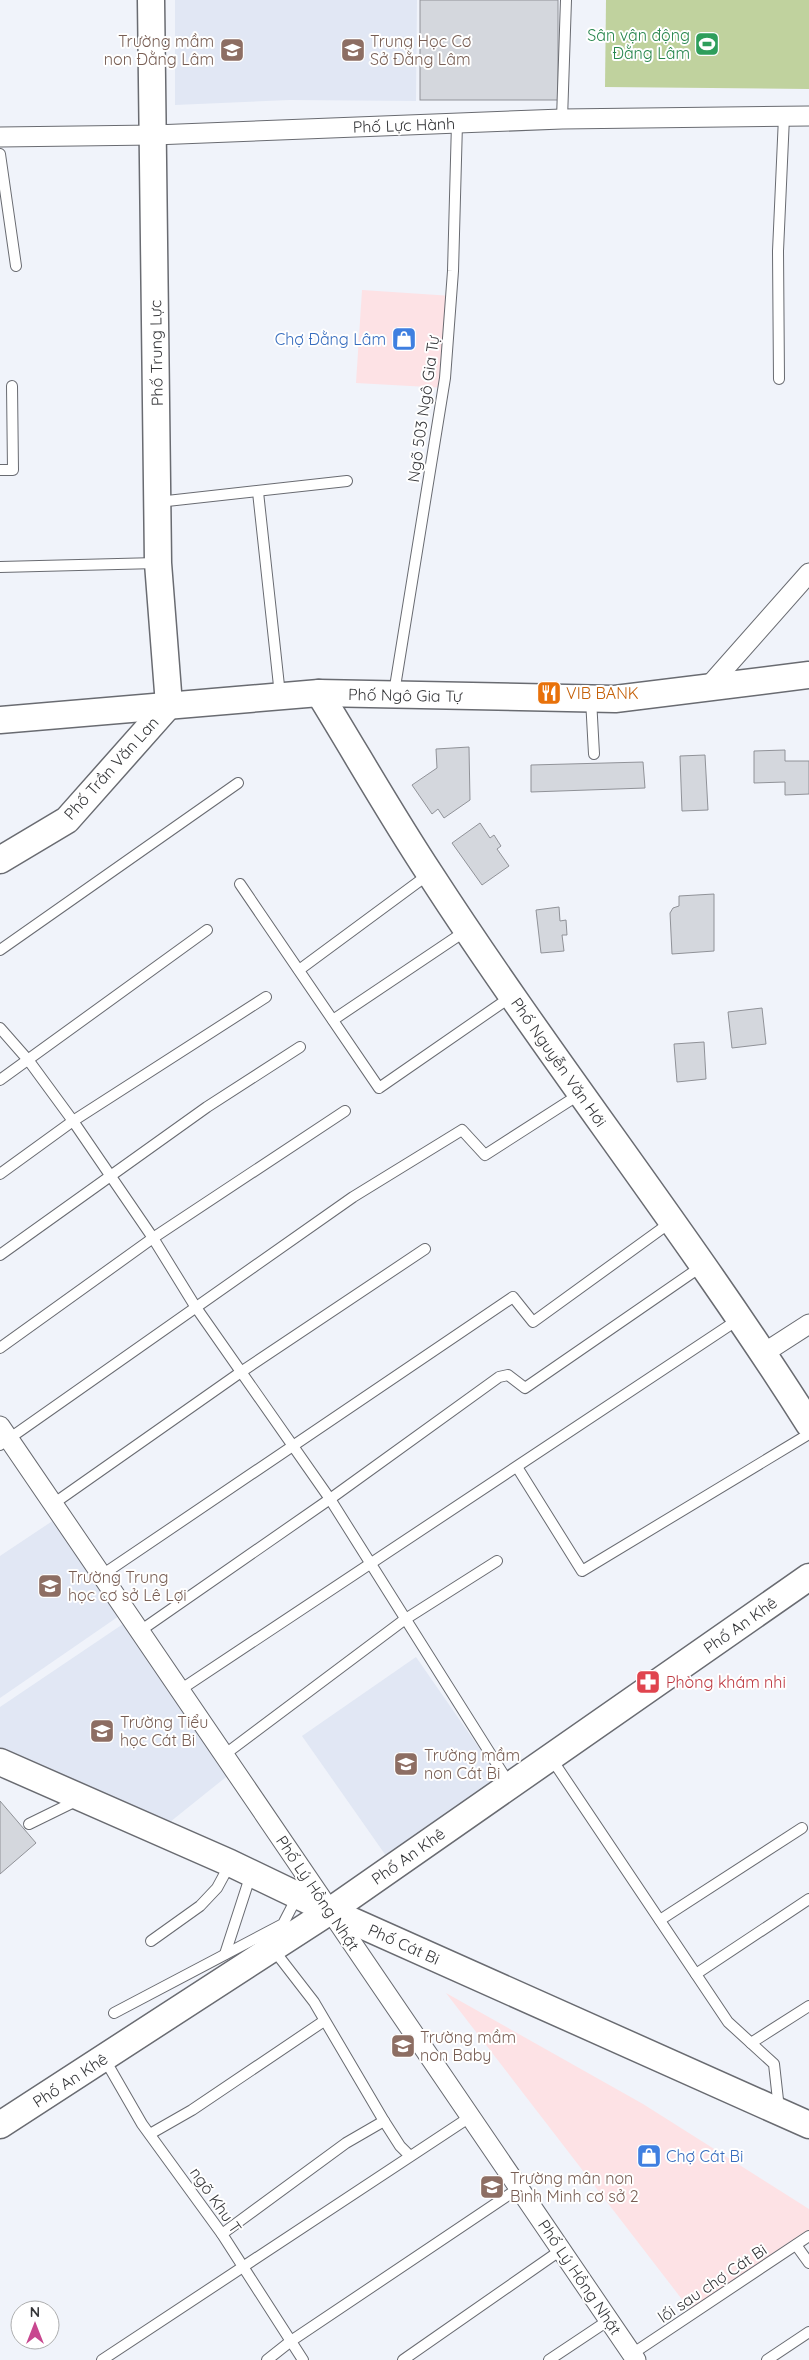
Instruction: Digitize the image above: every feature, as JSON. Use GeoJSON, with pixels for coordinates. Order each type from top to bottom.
{"type":"FeatureCollection","features":[{"type":"Feature","properties":{"kind":"street","name":"Phố Trung Lực"},"geometry":{"type":"LineString","coordinates":[[151,0],[158,563],[169,705]]}},
{"type":"Feature","properties":{"kind":"street","name":"Phố Lực Hành"},"geometry":{"type":"LineString","coordinates":[[0,137],[154,135],[562,119],[809,116]]}},
{"type":"Feature","properties":{"kind":"street"},"geometry":{"type":"LineString","coordinates":[[709,686],[809,574]]}},
{"type":"Feature","properties":{"kind":"street","name":"Phố Ngô Gia Tự"},"geometry":{"type":"LineString","coordinates":[[0,720],[319,693],[615,699],[809,675]]}},
{"type":"Feature","properties":{"kind":"street","name":"Phố Nguyễn Văn Hới"},"geometry":{"type":"LineString","coordinates":[[319,693],[429,874],[581,1094],[764,1353],[809,1424]]}},
{"type":"Feature","properties":{"kind":"street","name":"Phố Trần Văn Lan"},"geometry":{"type":"LineString","coordinates":[[0,860],[68,820],[169,705]]}},
{"type":"Feature","properties":{"kind":"street"},"geometry":{"type":"LineString","coordinates":[[764,1353],[809,1324]]}},
{"type":"Feature","properties":{"kind":"street","name":"Phố Lý Hồng Nhật"},"geometry":{"type":"LineString","coordinates":[[3,1436],[54,1504],[634,2357]]}},
{"type":"Feature","properties":{"kind":"street","name":"Phố An Khê"},"geometry":{"type":"LineString","coordinates":[[0,2125],[330,1911],[809,1577]]}},
{"type":"Feature","properties":{"kind":"street","name":"Phố Cát Bi"},"geometry":{"type":"LineString","coordinates":[[0,1762],[241,1868],[330,1911],[809,2125]]}},
{"type":"Feature","properties":{"kind":"lane"},"geometry":{"type":"LineString","coordinates":[[562,119],[566,0]]}},
{"type":"Feature","properties":{"kind":"lane"},"geometry":{"type":"LineString","coordinates":[[780,379],[778,251],[784,117]]}},
{"type":"Feature","properties":{"kind":"lane","name":"Ngõ 503 Ngô Gia Tự"},"geometry":{"type":"LineString","coordinates":[[394,696],[445,378],[453,271],[457,123]]}},
{"type":"Feature","properties":{"kind":"lane"},"geometry":{"type":"LineString","coordinates":[[0,154],[16,266]]}},
{"type":"Feature","properties":{"kind":"lane"},"geometry":{"type":"LineString","coordinates":[[0,470],[13,470],[12,386]]}},
{"type":"Feature","properties":{"kind":"lane"},"geometry":{"type":"LineString","coordinates":[[158,502],[347,481]]}},
{"type":"Feature","properties":{"kind":"lane"},"geometry":{"type":"LineString","coordinates":[[258,492],[280,696]]}},
{"type":"Feature","properties":{"kind":"lane"},"geometry":{"type":"LineString","coordinates":[[0,567],[158,563]]}},
{"type":"Feature","properties":{"kind":"lane"},"geometry":{"type":"LineString","coordinates":[[591,698],[594,754]]}},
{"type":"Feature","properties":{"kind":"lane"},"geometry":{"type":"LineString","coordinates":[[0,950],[238,784]]}},
{"type":"Feature","properties":{"kind":"lane"},"geometry":{"type":"LineString","coordinates":[[299,970],[429,874]]}},
{"type":"Feature","properties":{"kind":"lane"},"geometry":{"type":"LineString","coordinates":[[240,884],[380,1088],[513,995]]}},
{"type":"Feature","properties":{"kind":"lane"},"geometry":{"type":"LineString","coordinates":[[333,1020],[468,929]]}},
{"type":"Feature","properties":{"kind":"lane"},"geometry":{"type":"LineString","coordinates":[[0,1080],[207,930]]}},
{"type":"Feature","properties":{"kind":"lane"},"geometry":{"type":"LineString","coordinates":[[0,1174],[73,1122],[266,997]]}},
{"type":"Feature","properties":{"kind":"lane"},"geometry":{"type":"LineString","coordinates":[[0,1028],[28,1061],[73,1122],[153,1238],[195,1306],[292,1448],[330,1499],[404,1620],[510,1785]]}},
{"type":"Feature","properties":{"kind":"lane"},"geometry":{"type":"LineString","coordinates":[[0,1255],[109,1175],[207,1107],[300,1046]]}},
{"type":"Feature","properties":{"kind":"lane"},"geometry":{"type":"LineString","coordinates":[[3,1436],[353,1197],[462,1130],[485,1155],[581,1094]]}},
{"type":"Feature","properties":{"kind":"lane"},"geometry":{"type":"LineString","coordinates":[[0,1348],[153,1238],[345,1111]]}},
{"type":"Feature","properties":{"kind":"lane"},"geometry":{"type":"LineString","coordinates":[[102,1575],[513,1297],[533,1322],[671,1222]]}},
{"type":"Feature","properties":{"kind":"lane"},"geometry":{"type":"LineString","coordinates":[[54,1504],[241,1372],[425,1249]]}},
{"type":"Feature","properties":{"kind":"lane"},"geometry":{"type":"LineString","coordinates":[[140,1631],[330,1499],[499,1377],[508,1375],[525,1388],[702,1266]]}},
{"type":"Feature","properties":{"kind":"lane"},"geometry":{"type":"LineString","coordinates":[[180,1690],[739,1318]]}},
{"type":"Feature","properties":{"kind":"lane"},"geometry":{"type":"LineString","coordinates":[[516,1467],[582,1571],[809,1434]]}},
{"type":"Feature","properties":{"kind":"lane"},"geometry":{"type":"LineString","coordinates":[[224,1755],[404,1620],[497,1561]]}},
{"type":"Feature","properties":{"kind":"lane"},"geometry":{"type":"LineString","coordinates":[[550,1757],[728,2022],[774,2064],[780,2112]]}},
{"type":"Feature","properties":{"kind":"lane"},"geometry":{"type":"LineString","coordinates":[[29,1824],[84,1798]]}},
{"type":"Feature","properties":{"kind":"lane"},"geometry":{"type":"LineString","coordinates":[[660,1920],[802,1828]]}},
{"type":"Feature","properties":{"kind":"lane"},"geometry":{"type":"LineString","coordinates":[[151,1941],[200,1906],[217,1888],[241,1868]]}},
{"type":"Feature","properties":{"kind":"lane"},"geometry":{"type":"LineString","coordinates":[[225,1954],[241,1868]]}},
{"type":"Feature","properties":{"kind":"lane"},"geometry":{"type":"LineString","coordinates":[[114,2013],[284,1924],[298,1895]]}},
{"type":"Feature","properties":{"kind":"lane"},"geometry":{"type":"LineString","coordinates":[[696,1974],[809,1898]]}},
{"type":"Feature","properties":{"kind":"lane"},"geometry":{"type":"LineString","coordinates":[[272,1948],[314,2002],[400,2146],[410,2156]]}},
{"type":"Feature","properties":{"kind":"lane"},"geometry":{"type":"LineString","coordinates":[[751,2043],[809,2006]]}},
{"type":"Feature","properties":{"kind":"lane"},"geometry":{"type":"LineString","coordinates":[[150,2134],[192,2110],[324,2021]]}},
{"type":"Feature","properties":{"kind":"lane","name":"ngõ Khu T"},"geometry":{"type":"LineString","coordinates":[[104,2058],[150,2134],[222,2234],[303,2360]]}},
{"type":"Feature","properties":{"kind":"lane"},"geometry":{"type":"LineString","coordinates":[[102,2360],[470,2117]]}},
{"type":"Feature","properties":{"kind":"lane"},"geometry":{"type":"LineString","coordinates":[[222,2234],[346,2143],[384,2120]]}},
{"type":"Feature","properties":{"kind":"lane"},"geometry":{"type":"LineString","coordinates":[[267,2360],[291,2341],[519,2188]]}},
{"type":"Feature","properties":{"kind":"lane","name":"lối sau chợ Cát Bi"},"geometry":{"type":"LineString","coordinates":[[634,2357],[809,2236]]}},
{"type":"Feature","properties":{"kind":"lane"},"geometry":{"type":"LineString","coordinates":[[796,2245],[809,2263]]}},
{"type":"Feature","properties":{"kind":"lane"},"geometry":{"type":"LineString","coordinates":[[403,2360],[561,2250]]}},
{"type":"Feature","properties":{"kind":"lane"},"geometry":{"type":"LineString","coordinates":[[549,2360],[609,2320]]}},
{"type":"Feature","properties":{"kind":"lane"},"geometry":{"type":"LineString","coordinates":[[767,2360],[809,2332]]}},
{"type":"Feature","properties":{"kind":"shaded area"},"geometry":{"type":"Polygon","coordinates":[[[175,0],[417,0],[416,101],[290,100],[175,105],[175,0]]]}},
{"type":"Feature","properties":{"kind":"shaded area","name":"Chợ Đằng Lâm"},"geometry":{"type":"Polygon","coordinates":[[[362,290],[452,296],[446,388],[356,383],[362,290]]]}},
{"type":"Feature","properties":{"kind":"shaded area","name":"Trường Trung học cơ sở Lê Lợi"},"geometry":{"type":"Polygon","coordinates":[[[57,1518],[119,1616],[0,1698],[0,1556],[57,1518]]]}},
{"type":"Feature","properties":{"kind":"shaded area","name":"Trường Tiểu học Cát Bi"},"geometry":{"type":"Polygon","coordinates":[[[129,1620],[231,1773],[160,1830],[0,1755],[0,1707],[129,1620]]]}},
{"type":"Feature","properties":{"kind":"shaded area","name":"Trường mầm non Cát Bi"},"geometry":{"type":"Polygon","coordinates":[[[416,1657],[509,1791],[396,1870],[302,1736],[416,1657]]]}},
{"type":"Feature","properties":{"kind":"shaded area","name":"Chợ Cát Bi"},"geometry":{"type":"Polygon","coordinates":[[[446,1993],[643,2104],[809,2209],[809,2242],[694,2315],[446,1993]]]}},
{"type":"Feature","properties":{"kind":"green space","name":"Sân vận động Đằng Lâm"},"geometry":{"type":"Polygon","coordinates":[[[606,0],[809,0],[809,89],[605,87],[606,0]]]}},
{"type":"Feature","properties":{"kind":"building"},"geometry":{"type":"Polygon","coordinates":[[[420,0],[558,0],[558,100],[420,100],[420,0]]]}},
{"type":"Feature","properties":{"kind":"building"},"geometry":{"type":"Polygon","coordinates":[[[469,747],[470,800],[444,818],[438,809],[432,814],[412,785],[437,768],[436,749],[469,747]]]}},
{"type":"Feature","properties":{"kind":"building"},"geometry":{"type":"Polygon","coordinates":[[[785,750],[785,761],[809,761],[809,794],[785,795],[785,782],[754,783],[754,751],[785,750]]]}},
{"type":"Feature","properties":{"kind":"building"},"geometry":{"type":"Polygon","coordinates":[[[705,755],[708,810],[682,811],[680,756],[705,755]]]}},
{"type":"Feature","properties":{"kind":"building"},"geometry":{"type":"Polygon","coordinates":[[[643,762],[645,788],[531,792],[531,765],[643,762]]]}},
{"type":"Feature","properties":{"kind":"building"},"geometry":{"type":"Polygon","coordinates":[[[480,823],[490,838],[494,835],[501,846],[497,849],[509,866],[482,885],[452,843],[480,823]]]}},
{"type":"Feature","properties":{"kind":"building"},"geometry":{"type":"Polygon","coordinates":[[[714,894],[714,951],[672,954],[670,913],[673,908],[679,906],[679,896],[714,894]]]}},
{"type":"Feature","properties":{"kind":"building"},"geometry":{"type":"Polygon","coordinates":[[[559,907],[560,921],[566,920],[567,935],[562,935],[564,951],[541,953],[536,910],[559,907]]]}},
{"type":"Feature","properties":{"kind":"building"},"geometry":{"type":"Polygon","coordinates":[[[762,1008],[766,1044],[732,1048],[728,1012],[762,1008]]]}},
{"type":"Feature","properties":{"kind":"building"},"geometry":{"type":"Polygon","coordinates":[[[704,1042],[706,1079],[677,1082],[674,1044],[704,1042]]]}},
{"type":"Feature","properties":{"kind":"building"},"geometry":{"type":"Polygon","coordinates":[[[0,1801],[36,1843],[0,1874],[0,1801]]]}},
{"type":"Feature","properties":{"kind":"place","name":"Sân vận động Đằng Lâm"},"geometry":{"type":"Point","coordinates":[707,44]}},
{"type":"Feature","properties":{"kind":"place","name":"Trường mầm non Đằng Lâm"},"geometry":{"type":"Point","coordinates":[232,50]}},
{"type":"Feature","properties":{"kind":"place","name":"Trung Học Cơ Sở Đằng Lâm"},"geometry":{"type":"Point","coordinates":[353,50]}},
{"type":"Feature","properties":{"kind":"place","name":"Chợ Đằng Lâm"},"geometry":{"type":"Point","coordinates":[404,339]}},
{"type":"Feature","properties":{"kind":"place","name":"VIB BANK"},"geometry":{"type":"Point","coordinates":[549,693]}},
{"type":"Feature","properties":{"kind":"place","name":"Trường Trung học cơ sở Lê Lợi"},"geometry":{"type":"Point","coordinates":[50,1586]}},
{"type":"Feature","properties":{"kind":"place","name":"Phòng khám nhi"},"geometry":{"type":"Point","coordinates":[648,1682]}},
{"type":"Feature","properties":{"kind":"place","name":"Trường Tiểu học Cát Bi"},"geometry":{"type":"Point","coordinates":[102,1731]}},
{"type":"Feature","properties":{"kind":"place","name":"Trường mầm non Cát Bi"},"geometry":{"type":"Point","coordinates":[406,1764]}},
{"type":"Feature","properties":{"kind":"place","name":"Trường mầm non Baby"},"geometry":{"type":"Point","coordinates":[403,2046]}},
{"type":"Feature","properties":{"kind":"place","name":"Chợ Cát Bi"},"geometry":{"type":"Point","coordinates":[649,2156]}},
{"type":"Feature","properties":{"kind":"place","name":"Trường mân non Bình Minh cơ sở 2"},"geometry":{"type":"Point","coordinates":[492,2187]}}]}
